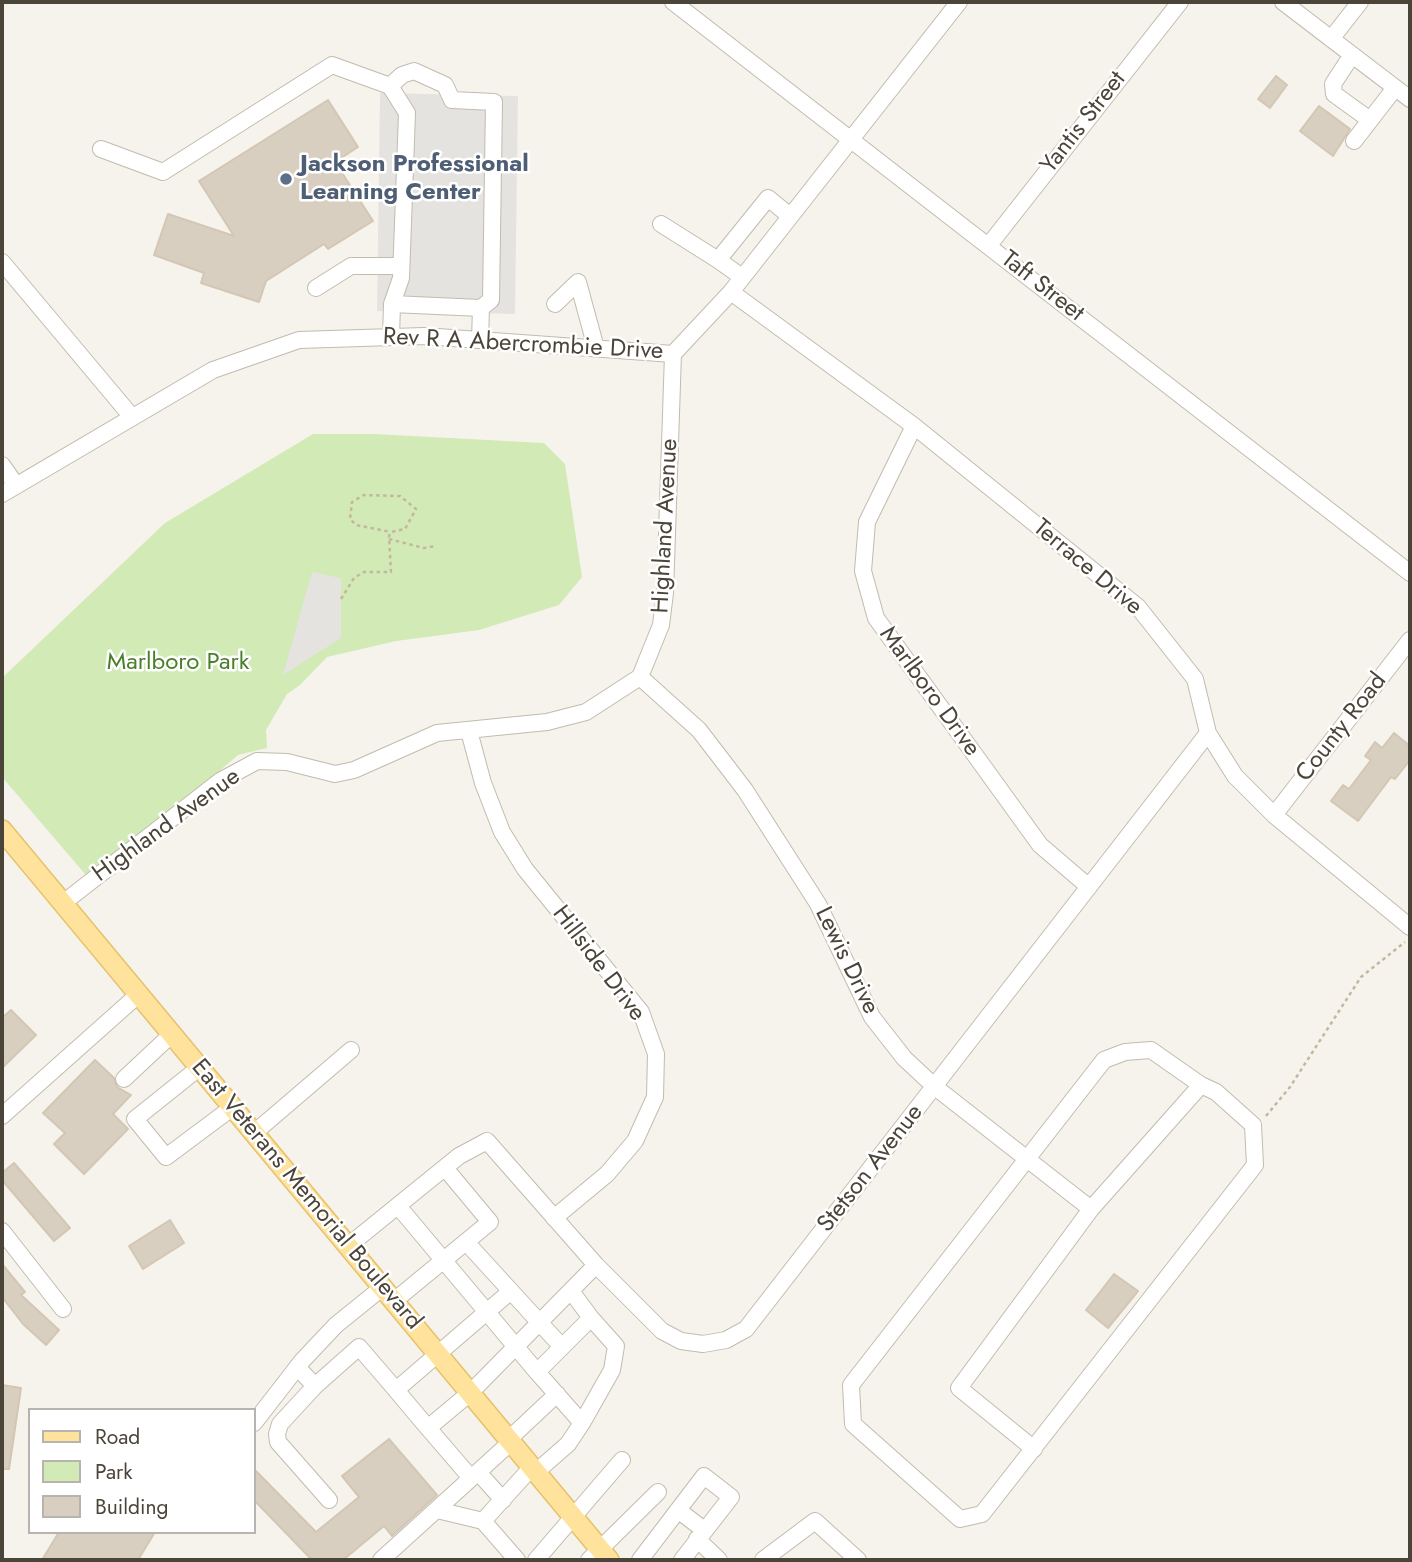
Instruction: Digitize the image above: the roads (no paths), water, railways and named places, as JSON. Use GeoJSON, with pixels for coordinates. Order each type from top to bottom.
{"type":"FeatureCollection","features":[{"type":"Feature","properties":{"kind":"main road","name":"East Veterans Memorial Boulevard"},"geometry":{"type":"LineString","coordinates":[[2,830],[574,1517],[599,1556]]}},
{"type":"Feature","properties":{"kind":"street","name":"Taft Street"},"geometry":{"type":"LineString","coordinates":[[673,2],[1410,573]]}},
{"type":"Feature","properties":{"kind":"street","name":"Rev R A Abercrombie Drive"},"geometry":{"type":"LineString","coordinates":[[9,489],[213,370],[299,340],[391,337],[480,340],[673,354],[731,292],[959,2]]}},
{"type":"Feature","properties":{"kind":"street","name":"Yantis Street"},"geometry":{"type":"LineString","coordinates":[[989,245],[1180,2]]}},
{"type":"Feature","properties":{"kind":"street"},"geometry":{"type":"LineString","coordinates":[[1283,2],[1410,99]]}},
{"type":"Feature","properties":{"kind":"street"},"geometry":{"type":"LineString","coordinates":[[1331,39],[1360,2]]}},
{"type":"Feature","properties":{"kind":"street"},"geometry":{"type":"LineString","coordinates":[[1352,55],[1333,85],[1334,94],[1370,120]]}},
{"type":"Feature","properties":{"kind":"street"},"geometry":{"type":"LineString","coordinates":[[101,149],[163,172],[332,65],[390,86],[407,113],[401,278],[392,304],[391,337]]}},
{"type":"Feature","properties":{"kind":"street"},"geometry":{"type":"LineString","coordinates":[[390,86],[402,75],[414,71],[445,85],[452,100],[494,102],[491,300],[481,308],[392,304]]}},
{"type":"Feature","properties":{"kind":"street"},"geometry":{"type":"LineString","coordinates":[[1354,141],[1395,88]]}},
{"type":"Feature","properties":{"kind":"street"},"geometry":{"type":"LineString","coordinates":[[719,260],[768,198],[790,216]]}},
{"type":"Feature","properties":{"kind":"street"},"geometry":{"type":"LineString","coordinates":[[661,224],[742,277]]}},
{"type":"Feature","properties":{"kind":"street"},"geometry":{"type":"LineString","coordinates":[[2,262],[132,417]]}},
{"type":"Feature","properties":{"kind":"street"},"geometry":{"type":"LineString","coordinates":[[316,288],[351,266],[401,266]]}},
{"type":"Feature","properties":{"kind":"street"},"geometry":{"type":"LineString","coordinates":[[555,304],[578,282],[596,348]]}},
{"type":"Feature","properties":{"kind":"street","name":"Terrace Drive"},"geometry":{"type":"LineString","coordinates":[[731,292],[914,426],[1138,607],[1195,680],[1208,733],[1235,776],[1275,815],[1410,927]]}},
{"type":"Feature","properties":{"kind":"street"},"geometry":{"type":"LineString","coordinates":[[480,340],[481,308]]}},
{"type":"Feature","properties":{"kind":"street","name":"Highland Avenue"},"geometry":{"type":"LineString","coordinates":[[63,904],[220,781],[257,761],[287,762],[335,774],[354,771],[437,733],[547,722],[586,712],[640,677],[661,625],[665,593],[673,354]]}},
{"type":"Feature","properties":{"kind":"street","name":"Marlboro Drive"},"geometry":{"type":"LineString","coordinates":[[914,426],[867,522],[863,572],[876,618],[1040,845],[1089,887]]}},
{"type":"Feature","properties":{"kind":"street"},"geometry":{"type":"LineString","coordinates":[[2,465],[9,489]]}},
{"type":"Feature","properties":{"kind":"street","name":"County Road"},"geometry":{"type":"LineString","coordinates":[[1275,815],[1410,640]]}},
{"type":"Feature","properties":{"kind":"street","name":"Lewis Drive"},"geometry":{"type":"LineString","coordinates":[[640,677],[699,730],[745,790],[818,904],[872,1017],[904,1058],[936,1087],[1091,1209]]}},
{"type":"Feature","properties":{"kind":"street","name":"Hillside Drive"},"geometry":{"type":"LineString","coordinates":[[469,731],[482,783],[502,832],[525,869],[641,1012],[656,1054],[655,1097],[635,1140],[607,1174],[554,1218]]}},
{"type":"Feature","properties":{"kind":"street","name":"Stetson Avenue"},"geometry":{"type":"LineString","coordinates":[[445,1168],[487,1141],[596,1265],[672,1336],[681,1341],[703,1344],[726,1340],[746,1329],[1208,733]]}},
{"type":"Feature","properties":{"kind":"street"},"geometry":{"type":"LineString","coordinates":[[2,1116],[139,995]]}},
{"type":"Feature","properties":{"kind":"street"},"geometry":{"type":"LineString","coordinates":[[124,1079],[172,1034]]}},
{"type":"Feature","properties":{"kind":"street"},"geometry":{"type":"LineString","coordinates":[[254,1133],[351,1050]]}},
{"type":"Feature","properties":{"kind":"street"},"geometry":{"type":"LineString","coordinates":[[1151,1050],[1201,1085],[1216,1091],[1253,1125],[1255,1165],[982,1514],[960,1519],[853,1424],[851,1385],[1104,1060],[1125,1052],[1151,1050]]}},
{"type":"Feature","properties":{"kind":"street"},"geometry":{"type":"LineString","coordinates":[[200,1067],[135,1119],[166,1157],[233,1107]]}},
{"type":"Feature","properties":{"kind":"street"},"geometry":{"type":"LineString","coordinates":[[1034,1448],[959,1388],[1091,1209],[1201,1085]]}},
{"type":"Feature","properties":{"kind":"street"},"geometry":{"type":"LineString","coordinates":[[256,1420],[297,1367],[337,1325],[444,1261],[490,1222],[445,1168],[348,1246]]}},
{"type":"Feature","properties":{"kind":"street"},"geometry":{"type":"LineString","coordinates":[[398,1206],[582,1423]]}},
{"type":"Feature","properties":{"kind":"street"},"geometry":{"type":"LineString","coordinates":[[2,1231],[64,1309]]}},
{"type":"Feature","properties":{"kind":"street"},"geometry":{"type":"LineString","coordinates":[[466,1242],[562,1348]]}},
{"type":"Feature","properties":{"kind":"street"},"geometry":{"type":"LineString","coordinates":[[428,1428],[471,1392],[596,1265]]}},
{"type":"Feature","properties":{"kind":"street"},"geometry":{"type":"LineString","coordinates":[[396,1390],[510,1291]]}},
{"type":"Feature","properties":{"kind":"street"},"geometry":{"type":"LineString","coordinates":[[483,1521],[534,1470],[568,1444],[612,1370],[616,1346],[571,1291]]}},
{"type":"Feature","properties":{"kind":"street"},"geometry":{"type":"LineString","coordinates":[[537,1372],[591,1318]]}},
{"type":"Feature","properties":{"kind":"street"},"geometry":{"type":"LineString","coordinates":[[329,1500],[278,1442],[277,1434],[280,1424],[315,1385],[359,1347],[428,1428],[503,1500]]}},
{"type":"Feature","properties":{"kind":"street"},"geometry":{"type":"LineString","coordinates":[[297,1367],[315,1385]]}},
{"type":"Feature","properties":{"kind":"street"},"geometry":{"type":"LineString","coordinates":[[381,1560],[475,1475],[557,1395]]}},
{"type":"Feature","properties":{"kind":"street"},"geometry":{"type":"LineString","coordinates":[[536,1560],[622,1460]]}},
{"type":"Feature","properties":{"kind":"street"},"geometry":{"type":"LineString","coordinates":[[640,1560],[704,1476],[731,1497],[682,1560]]}},
{"type":"Feature","properties":{"kind":"street"},"geometry":{"type":"LineString","coordinates":[[599,1556],[659,1492]]}},
{"type":"Feature","properties":{"kind":"street"},"geometry":{"type":"LineString","coordinates":[[437,1510],[483,1521],[517,1560]]}},
{"type":"Feature","properties":{"kind":"street"},"geometry":{"type":"LineString","coordinates":[[678,1510],[701,1534],[719,1560]]}},
{"type":"Feature","properties":{"kind":"street"},"geometry":{"type":"LineString","coordinates":[[763,1560],[815,1521],[858,1560]]}},
{"type":"Feature","properties":{"kind":"place","name":"Jackson Professional Learning Center"},"geometry":{"type":"Point","coordinates":[286,179]}},
{"type":"Feature","properties":{"kind":"park label","name":"Marlboro Park"},"geometry":{"type":"Point","coordinates":[178,663]}}]}
